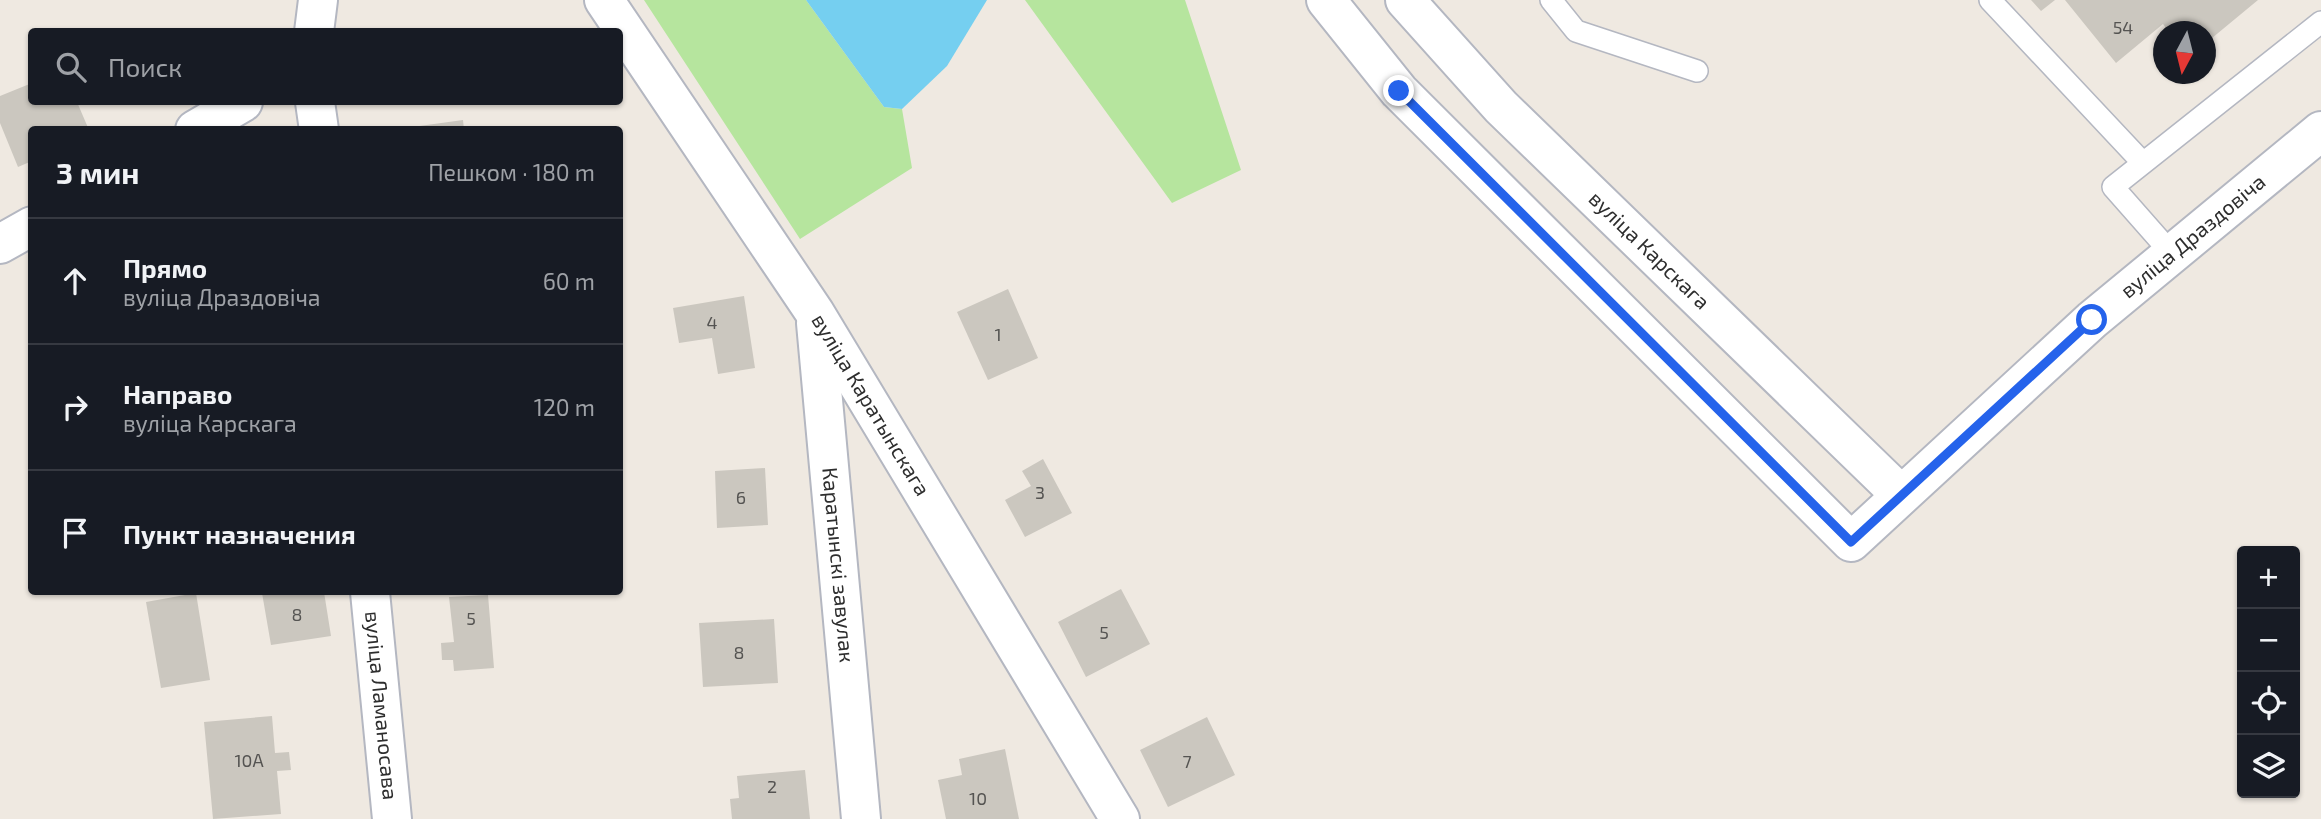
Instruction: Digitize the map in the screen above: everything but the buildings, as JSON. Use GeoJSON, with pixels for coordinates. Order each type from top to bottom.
{"type":"FeatureCollection","features":[{"type":"Feature","properties":{"kind":"street"},"geometry":{"type":"LineString","coordinates":[[314,28],[318,0]]}},
{"type":"Feature","properties":{"kind":"street","name":"вуліца Каратынскага"},"geometry":{"type":"LineString","coordinates":[[604,0],[623,28]]}},
{"type":"Feature","properties":{"kind":"street","name":"вуліца Драздовіча"},"geometry":{"type":"LineString","coordinates":[[1326,0],[1399,91],[1851,542],[2092,320],[2321,131]]}},
{"type":"Feature","properties":{"kind":"street","name":"вуліца Карскага"},"geometry":{"type":"LineString","coordinates":[[1405,0],[1501,107],[1901,495]]}},
{"type":"Feature","properties":{"kind":"street","name":"вуліца Каратынскага"},"geometry":{"type":"LineString","coordinates":[[623,28],[815,313],[1120,819]]}},
{"type":"Feature","properties":{"kind":"street"},"geometry":{"type":"LineString","coordinates":[[202,126],[238,105]]}},
{"type":"Feature","properties":{"kind":"street"},"geometry":{"type":"LineString","coordinates":[[315,105],[318,126]]}},
{"type":"Feature","properties":{"kind":"street"},"geometry":{"type":"LineString","coordinates":[[0,244],[28,228]]}},
{"type":"Feature","properties":{"kind":"street","name":"Каратынскі завулак"},"geometry":{"type":"LineString","coordinates":[[815,313],[861,819]]}},
{"type":"Feature","properties":{"kind":"street","name":"вуліца Ламаносава"},"geometry":{"type":"LineString","coordinates":[[370,595],[392,819]]}},
{"type":"Feature","properties":{"kind":"lane"},"geometry":{"type":"LineString","coordinates":[[1551,0],[1576,31],[1697,71]]}},
{"type":"Feature","properties":{"kind":"lane"},"geometry":{"type":"LineString","coordinates":[[1990,0],[2143,163]]}},
{"type":"Feature","properties":{"kind":"lane"},"geometry":{"type":"LineString","coordinates":[[2172,254],[2113,187],[2321,22]]}},
{"type":"Feature","properties":{"kind":"green space"},"geometry":{"type":"Polygon","coordinates":[[[644,0],[806,0],[884,107],[902,109],[912,168],[800,239],[644,0]]]}},
{"type":"Feature","properties":{"kind":"green space"},"geometry":{"type":"Polygon","coordinates":[[[1025,0],[1185,0],[1241,170],[1172,203],[1025,0]]]}},
{"type":"Feature","properties":{"kind":"water"},"geometry":{"type":"Polygon","coordinates":[[[806,0],[987,0],[947,66],[902,109],[884,107],[806,0]]]}},
{"type":"Feature","properties":{"kind":"route"},"geometry":{"type":"LineString","coordinates":[[1399,91],[1851,542],[2092,320]]}}]}
